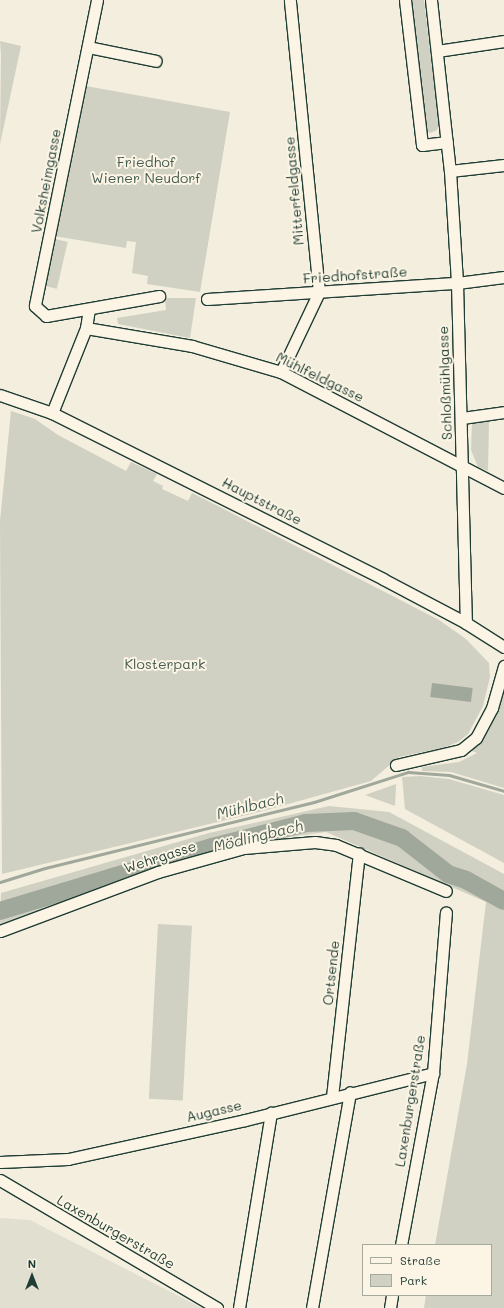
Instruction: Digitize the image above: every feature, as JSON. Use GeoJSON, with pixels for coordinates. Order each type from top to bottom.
{"type":"FeatureCollection","features":[{"type":"Feature","properties":{"kind":"street","name":"Volksheimgasse"},"geometry":{"type":"LineString","coordinates":[[89,309],[46,316],[35,306],[97,0]]}},
{"type":"Feature","properties":{"kind":"street","name":"Mitterfeldgasse"},"geometry":{"type":"LineString","coordinates":[[290,0],[318,292]]}},
{"type":"Feature","properties":{"kind":"street"},"geometry":{"type":"LineString","coordinates":[[404,0],[422,145],[447,142]]}},
{"type":"Feature","properties":{"kind":"street","name":"Schloßmühlgasse"},"geometry":{"type":"LineString","coordinates":[[431,0],[450,171],[457,283],[462,418],[466,623]]}},
{"type":"Feature","properties":{"kind":"street"},"geometry":{"type":"LineString","coordinates":[[437,51],[504,41]]}},
{"type":"Feature","properties":{"kind":"street"},"geometry":{"type":"LineString","coordinates":[[88,47],[156,61]]}},
{"type":"Feature","properties":{"kind":"street"},"geometry":{"type":"LineString","coordinates":[[450,171],[504,164]]}},
{"type":"Feature","properties":{"kind":"street","name":"Friedhofstraße"},"geometry":{"type":"LineString","coordinates":[[207,299],[457,283],[504,277]]}},
{"type":"Feature","properties":{"kind":"street"},"geometry":{"type":"LineString","coordinates":[[280,372],[318,292]]}},
{"type":"Feature","properties":{"kind":"street"},"geometry":{"type":"LineString","coordinates":[[52,413],[86,328],[89,309],[159,296]]}},
{"type":"Feature","properties":{"kind":"street","name":"Mühlfeldgasse"},"geometry":{"type":"LineString","coordinates":[[86,328],[192,346],[280,372],[504,488]]}},
{"type":"Feature","properties":{"kind":"street","name":"Hauptstraße"},"geometry":{"type":"LineString","coordinates":[[0,395],[52,413],[466,623],[504,647]]}},
{"type":"Feature","properties":{"kind":"street"},"geometry":{"type":"LineString","coordinates":[[462,418],[504,412]]}},
{"type":"Feature","properties":{"kind":"street"},"geometry":{"type":"LineString","coordinates":[[396,765],[461,750],[476,738],[492,708],[504,666]]}},
{"type":"Feature","properties":{"kind":"street","name":"Wehrgasse"},"geometry":{"type":"LineString","coordinates":[[0,931],[158,872],[244,848],[315,842],[336,845],[446,891]]}},
{"type":"Feature","properties":{"kind":"street","name":"Ortsende"},"geometry":{"type":"LineString","coordinates":[[332,1096],[359,854]]}},
{"type":"Feature","properties":{"kind":"street","name":"Laxenburgerstraße"},"geometry":{"type":"LineString","coordinates":[[401,1244],[433,1072],[446,913]]}},
{"type":"Feature","properties":{"kind":"street","name":"Augasse"},"geometry":{"type":"LineString","coordinates":[[0,1162],[68,1159],[271,1114],[332,1096],[433,1072]]}},
{"type":"Feature","properties":{"kind":"street"},"geometry":{"type":"LineString","coordinates":[[312,1308],[350,1092]]}},
{"type":"Feature","properties":{"kind":"street"},"geometry":{"type":"LineString","coordinates":[[239,1308],[271,1114]]}},
{"type":"Feature","properties":{"kind":"street","name":"Laxenburgerstraße"},"geometry":{"type":"LineString","coordinates":[[0,1180],[217,1308]]}},
{"type":"Feature","properties":{"kind":"street"},"geometry":{"type":"LineString","coordinates":[[390,1308],[392,1296]]}},
{"type":"Feature","properties":{"kind":"shaded area"},"geometry":{"type":"Polygon","coordinates":[[[432,683],[473,688],[471,702],[430,697],[432,683]]]}},
{"type":"Feature","properties":{"kind":"shaded area"},"geometry":{"type":"Polygon","coordinates":[[[0,1218],[30,1220],[202,1308],[0,1308],[0,1218]]]}},
{"type":"Feature","properties":{"kind":"green space"},"geometry":{"type":"Polygon","coordinates":[[[410,0],[424,0],[439,125],[437,130],[430,133],[424,128],[410,0]]]}},
{"type":"Feature","properties":{"kind":"green space"},"geometry":{"type":"Polygon","coordinates":[[[0,41],[21,46],[0,144],[1,55],[0,41]]]}},
{"type":"Feature","properties":{"kind":"green space","name":"Friedhof Wiener Neudorf"},"geometry":{"type":"Polygon","coordinates":[[[86,86],[230,112],[200,292],[147,284],[148,276],[132,273],[136,242],[127,241],[126,248],[54,236],[86,86]]]}},
{"type":"Feature","properties":{"kind":"green space"},"geometry":{"type":"Polygon","coordinates":[[[55,239],[68,242],[57,289],[44,286],[55,239]]]}},
{"type":"Feature","properties":{"kind":"green space"},"geometry":{"type":"Polygon","coordinates":[[[165,298],[196,298],[190,338],[118,324],[117,318],[166,310],[165,298]]]}},
{"type":"Feature","properties":{"kind":"green space","name":"Klosterpark"},"geometry":{"type":"Polygon","coordinates":[[[11,411],[35,419],[58,435],[126,471],[131,462],[157,474],[153,481],[163,486],[162,489],[188,501],[192,493],[439,620],[466,639],[489,663],[490,677],[483,706],[468,734],[458,742],[443,748],[399,757],[371,781],[263,811],[2,874],[0,521],[11,411]]]}},
{"type":"Feature","properties":{"kind":"green space"},"geometry":{"type":"Polygon","coordinates":[[[489,421],[488,471],[478,467],[471,450],[472,424],[489,421]]]}},
{"type":"Feature","properties":{"kind":"green space"},"geometry":{"type":"Polygon","coordinates":[[[504,693],[504,788],[451,772],[422,771],[422,767],[459,762],[477,753],[467,749],[479,741],[504,693]]]}},
{"type":"Feature","properties":{"kind":"green space"},"geometry":{"type":"Polygon","coordinates":[[[420,776],[449,779],[504,795],[504,863],[405,809],[402,777],[420,776]]]}},
{"type":"Feature","properties":{"kind":"green space"},"geometry":{"type":"Polygon","coordinates":[[[396,784],[395,806],[365,795],[396,784]]]}},
{"type":"Feature","properties":{"kind":"green space"},"geometry":{"type":"Polygon","coordinates":[[[329,806],[389,812],[504,874],[504,1308],[424,1308],[426,1296],[492,1296],[492,1244],[435,1244],[467,1064],[486,902],[326,832],[237,844],[232,839],[136,864],[130,876],[0,925],[1,893],[209,833],[329,806]]]}},
{"type":"Feature","properties":{"kind":"green space"},"geometry":{"type":"Polygon","coordinates":[[[158,924],[192,926],[183,1101],[149,1099],[158,924]]]}},
{"type":"Feature","properties":{"kind":"waterway","name":"Mühlbach"},"geometry":{"type":"LineString","coordinates":[[0,882],[45,868],[314,802],[408,772],[449,775],[504,791]]}},
{"type":"Feature","properties":{"kind":"waterway","name":"Mödlingbach"},"geometry":{"type":"LineString","coordinates":[[0,911],[212,847],[306,823],[354,821],[402,838],[448,874],[466,880],[504,901]]}}]}
